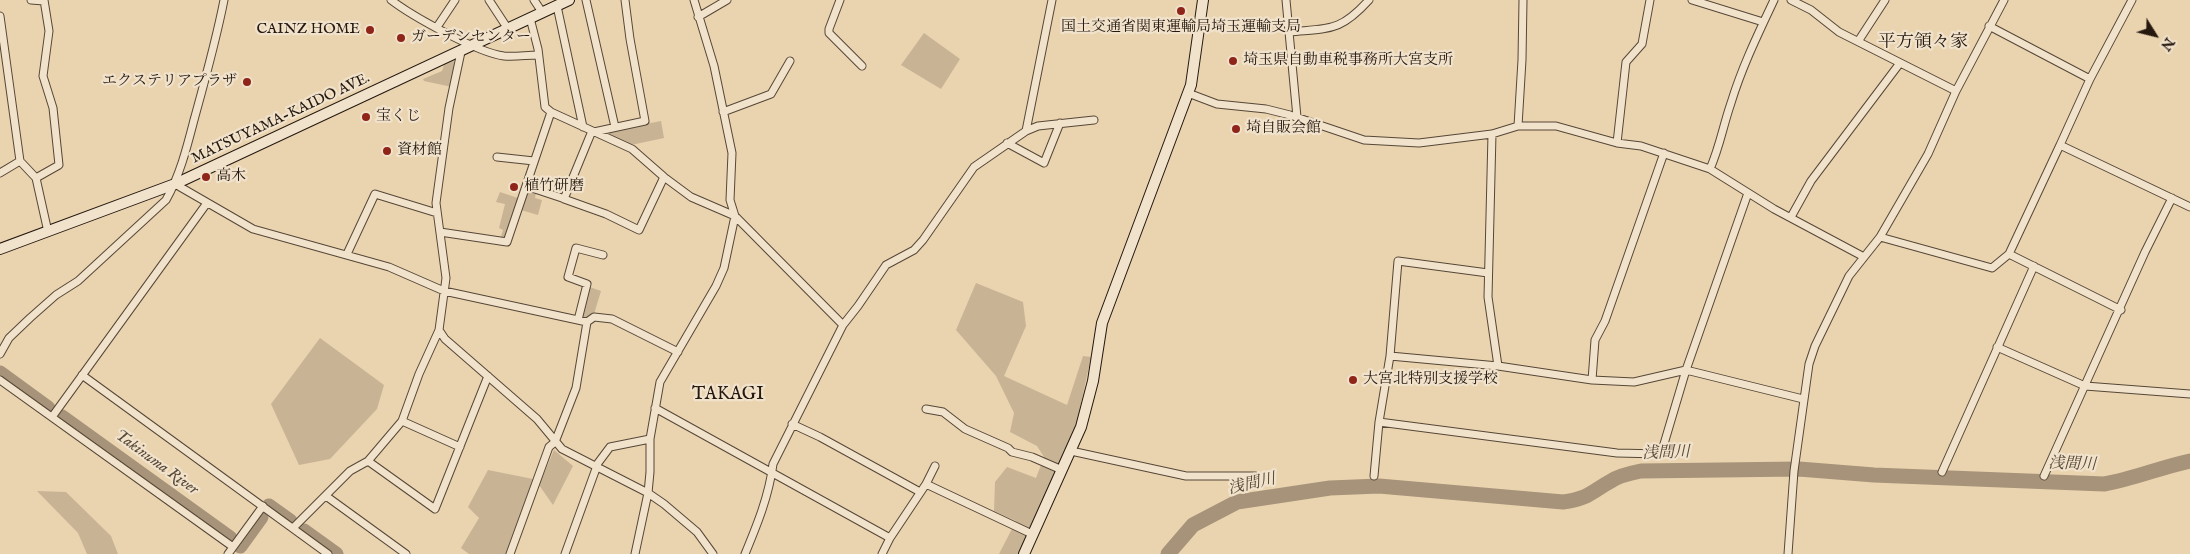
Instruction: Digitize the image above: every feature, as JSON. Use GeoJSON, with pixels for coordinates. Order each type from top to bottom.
{"type":"FeatureCollection","features":[{"type":"Feature","properties":{"kind":"main road","name":"MATSUYAMA-KAIDO AVE."},"geometry":{"type":"LineString","coordinates":[[0,249],[175,184],[569,0]]}},
{"type":"Feature","properties":{"kind":"main road"},"geometry":{"type":"LineString","coordinates":[[1024,554],[1062,470],[1087,408],[1102,323],[1188,93],[1202,0]]}},
{"type":"Feature","properties":{"kind":"street"},"geometry":{"type":"LineString","coordinates":[[31,0],[44,0],[49,32],[43,76],[53,108],[59,165],[36,178]]}},
{"type":"Feature","properties":{"kind":"street"},"geometry":{"type":"LineString","coordinates":[[0,354],[9,338],[56,295],[78,281],[102,260],[166,200],[175,184],[212,58],[224,0]]}},
{"type":"Feature","properties":{"kind":"street"},"geometry":{"type":"LineString","coordinates":[[391,0],[400,3],[437,27],[473,46],[504,56],[538,55]]}},
{"type":"Feature","properties":{"kind":"street"},"geometry":{"type":"LineString","coordinates":[[437,27],[455,0]]}},
{"type":"Feature","properties":{"kind":"street"},"geometry":{"type":"LineString","coordinates":[[489,0],[508,29]]}},
{"type":"Feature","properties":{"kind":"street"},"geometry":{"type":"LineString","coordinates":[[534,0],[542,12]]}},
{"type":"Feature","properties":{"kind":"street"},"geometry":{"type":"LineString","coordinates":[[586,0],[614,127]]}},
{"type":"Feature","properties":{"kind":"street"},"geometry":{"type":"LineString","coordinates":[[592,132],[645,121],[625,0]]}},
{"type":"Feature","properties":{"kind":"street"},"geometry":{"type":"LineString","coordinates":[[635,554],[648,493],[650,440],[660,382],[716,286],[724,268],[735,216],[730,200],[732,154],[714,66],[694,0]]}},
{"type":"Feature","properties":{"kind":"street"},"geometry":{"type":"LineString","coordinates":[[698,17],[727,0]]}},
{"type":"Feature","properties":{"kind":"street"},"geometry":{"type":"LineString","coordinates":[[840,0],[829,29],[830,33],[862,66]]}},
{"type":"Feature","properties":{"kind":"street"},"geometry":{"type":"LineString","coordinates":[[1026,131],[1052,0]]}},
{"type":"Feature","properties":{"kind":"street"},"geometry":{"type":"LineString","coordinates":[[1286,0],[1297,117]]}},
{"type":"Feature","properties":{"kind":"street"},"geometry":{"type":"LineString","coordinates":[[1289,32],[1342,25],[1357,14],[1370,0]]}},
{"type":"Feature","properties":{"kind":"street"},"geometry":{"type":"LineString","coordinates":[[1518,126],[1523,0]]}},
{"type":"Feature","properties":{"kind":"street"},"geometry":{"type":"LineString","coordinates":[[1617,143],[1626,62],[1642,44],[1650,0]]}},
{"type":"Feature","properties":{"kind":"street"},"geometry":{"type":"LineString","coordinates":[[1692,0],[1763,22]]}},
{"type":"Feature","properties":{"kind":"street"},"geometry":{"type":"LineString","coordinates":[[1710,169],[1720,145],[1730,105],[1748,55],[1774,0]]}},
{"type":"Feature","properties":{"kind":"street"},"geometry":{"type":"LineString","coordinates":[[1791,0],[1812,10],[1839,32],[1859,40],[1956,91]]}},
{"type":"Feature","properties":{"kind":"street"},"geometry":{"type":"LineString","coordinates":[[1859,40],[1885,0]]}},
{"type":"Feature","properties":{"kind":"street"},"geometry":{"type":"LineString","coordinates":[[1788,554],[1794,468],[1809,364],[1815,346],[1849,276],[1880,238],[1928,154],[1956,91],[2004,0]]}},
{"type":"Feature","properties":{"kind":"street"},"geometry":{"type":"LineString","coordinates":[[1880,238],[1992,268],[2009,254],[2090,79],[2132,0]]}},
{"type":"Feature","properties":{"kind":"street"},"geometry":{"type":"LineString","coordinates":[[557,6],[583,127]]}},
{"type":"Feature","properties":{"kind":"street"},"geometry":{"type":"LineString","coordinates":[[0,16],[1,36],[20,160],[36,178],[48,232]]}},
{"type":"Feature","properties":{"kind":"street"},"geometry":{"type":"LineString","coordinates":[[530,18],[538,55],[545,107],[551,112],[592,132],[632,149],[664,177],[691,197],[735,216],[843,325]]}},
{"type":"Feature","properties":{"kind":"street"},"geometry":{"type":"LineString","coordinates":[[1990,26],[2090,79]]}},
{"type":"Feature","properties":{"kind":"street"},"geometry":{"type":"LineString","coordinates":[[292,528],[350,471],[368,461],[387,441],[402,420],[418,374],[439,330],[446,278],[436,204],[449,108],[461,52]]}},
{"type":"Feature","properties":{"kind":"street"},"geometry":{"type":"LineString","coordinates":[[724,112],[771,94],[790,60]]}},
{"type":"Feature","properties":{"kind":"street"},"geometry":{"type":"LineString","coordinates":[[1791,217],[1811,181],[1900,63]]}},
{"type":"Feature","properties":{"kind":"street"},"geometry":{"type":"LineString","coordinates":[[1188,93],[1217,104],[1266,109],[1297,117],[1364,140],[1419,143],[1492,134],[1518,126],[1556,126],[1617,143],[1641,146],[1710,169],[1748,193],[1864,256]]}},
{"type":"Feature","properties":{"kind":"street"},"geometry":{"type":"LineString","coordinates":[[440,232],[507,242],[551,112]]}},
{"type":"Feature","properties":{"kind":"street"},"geometry":{"type":"LineString","coordinates":[[745,554],[760,518],[773,464],[792,424],[843,325],[886,265],[914,250],[974,167],[1006,143],[1038,126],[1094,120]]}},
{"type":"Feature","properties":{"kind":"street"},"geometry":{"type":"LineString","coordinates":[[1006,143],[1044,163],[1060,123]]}},
{"type":"Feature","properties":{"kind":"street"},"geometry":{"type":"LineString","coordinates":[[564,199],[592,132]]}},
{"type":"Feature","properties":{"kind":"street"},"geometry":{"type":"LineString","coordinates":[[1492,134],[1488,297],[1498,366]]}},
{"type":"Feature","properties":{"kind":"street"},"geometry":{"type":"LineString","coordinates":[[2060,145],[2190,207]]}},
{"type":"Feature","properties":{"kind":"street"},"geometry":{"type":"LineString","coordinates":[[1592,380],[1595,340],[1605,320],[1664,153]]}},
{"type":"Feature","properties":{"kind":"street"},"geometry":{"type":"LineString","coordinates":[[497,157],[534,161]]}},
{"type":"Feature","properties":{"kind":"street"},"geometry":{"type":"LineString","coordinates":[[0,173],[20,160]]}},
{"type":"Feature","properties":{"kind":"street"},"geometry":{"type":"LineString","coordinates":[[526,186],[606,214],[639,230],[664,177]]}},
{"type":"Feature","properties":{"kind":"street"},"geometry":{"type":"LineString","coordinates":[[175,184],[253,229],[389,267],[444,291],[562,318],[587,322],[594,318],[612,319],[678,352]]}},
{"type":"Feature","properties":{"kind":"street"},"geometry":{"type":"LineString","coordinates":[[1379,422],[1617,453],[1661,454],[1686,370],[1748,193]]}},
{"type":"Feature","properties":{"kind":"street"},"geometry":{"type":"LineString","coordinates":[[347,254],[375,194],[437,213]]}},
{"type":"Feature","properties":{"kind":"street"},"geometry":{"type":"LineString","coordinates":[[2044,476],[2121,310],[2145,252],[2172,198]]}},
{"type":"Feature","properties":{"kind":"street"},"geometry":{"type":"LineString","coordinates":[[52,417],[207,203]]}},
{"type":"Feature","properties":{"kind":"street"},"geometry":{"type":"LineString","coordinates":[[578,320],[587,284],[568,277],[576,248],[602,255]]}},
{"type":"Feature","properties":{"kind":"street"},"geometry":{"type":"LineString","coordinates":[[2009,254],[2121,310]]}},
{"type":"Feature","properties":{"kind":"street"},"geometry":{"type":"LineString","coordinates":[[1374,476],[1379,422],[1390,356],[1398,261],[1488,273]]}},
{"type":"Feature","properties":{"kind":"street"},"geometry":{"type":"LineString","coordinates":[[1942,472],[2034,266]]}},
{"type":"Feature","properties":{"kind":"street"},"geometry":{"type":"LineString","coordinates":[[510,554],[549,447],[555,442],[576,388],[587,322]]}},
{"type":"Feature","properties":{"kind":"street"},"geometry":{"type":"LineString","coordinates":[[439,330],[444,339],[537,419],[562,450],[648,493],[697,532],[713,554]]}},
{"type":"Feature","properties":{"kind":"street"},"geometry":{"type":"LineString","coordinates":[[1997,347],[2085,386],[2190,394]]}},
{"type":"Feature","properties":{"kind":"street"},"geometry":{"type":"LineString","coordinates":[[1390,356],[1498,366],[1592,380],[1634,382],[1686,370],[1804,399]]}},
{"type":"Feature","properties":{"kind":"street"},"geometry":{"type":"LineString","coordinates":[[82,375],[328,554]]}},
{"type":"Feature","properties":{"kind":"street"},"geometry":{"type":"LineString","coordinates":[[368,461],[435,509],[488,376]]}},
{"type":"Feature","properties":{"kind":"street"},"geometry":{"type":"LineString","coordinates":[[0,380],[233,547]]}},
{"type":"Feature","properties":{"kind":"street"},"geometry":{"type":"LineString","coordinates":[[655,408],[890,538]]}},
{"type":"Feature","properties":{"kind":"street"},"geometry":{"type":"LineString","coordinates":[[926,409],[943,412],[965,429],[1008,448],[1012,452],[1032,457],[1062,470]]}},
{"type":"Feature","properties":{"kind":"street"},"geometry":{"type":"LineString","coordinates":[[402,420],[460,447]]}},
{"type":"Feature","properties":{"kind":"street"},"geometry":{"type":"LineString","coordinates":[[792,424],[820,436],[920,492]]}},
{"type":"Feature","properties":{"kind":"street"},"geometry":{"type":"LineString","coordinates":[[564,554],[598,463],[610,448],[650,440]]}},
{"type":"Feature","properties":{"kind":"street"},"geometry":{"type":"LineString","coordinates":[[1070,451],[1186,476],[1255,476]]}},
{"type":"Feature","properties":{"kind":"street"},"geometry":{"type":"LineString","coordinates":[[882,554],[890,538],[936,466]]}},
{"type":"Feature","properties":{"kind":"street"},"geometry":{"type":"LineString","coordinates":[[926,484],[1032,534]]}},
{"type":"Feature","properties":{"kind":"street"},"geometry":{"type":"LineString","coordinates":[[326,496],[406,554]]}},
{"type":"Feature","properties":{"kind":"street"},"geometry":{"type":"LineString","coordinates":[[228,554],[263,506]]}},
{"type":"Feature","properties":{"kind":"shaded area"},"geometry":{"type":"Polygon","coordinates":[[[924,33],[960,59],[941,89],[901,65],[924,33]]]}},
{"type":"Feature","properties":{"kind":"shaded area"},"geometry":{"type":"Polygon","coordinates":[[[453,61],[457,64],[452,87],[424,81],[423,79],[442,71],[444,65],[453,61]]]}},
{"type":"Feature","properties":{"kind":"shaded area"},"geometry":{"type":"Polygon","coordinates":[[[661,121],[664,138],[631,145],[601,133],[661,121]]]}},
{"type":"Feature","properties":{"kind":"shaded area"},"geometry":{"type":"Polygon","coordinates":[[[529,191],[536,193],[535,198],[542,200],[538,215],[521,210],[526,194],[529,191]]]}},
{"type":"Feature","properties":{"kind":"shaded area"},"geometry":{"type":"Polygon","coordinates":[[[500,192],[521,199],[508,239],[501,237],[503,230],[499,228],[505,204],[496,202],[500,192]]]}},
{"type":"Feature","properties":{"kind":"shaded area"},"geometry":{"type":"Polygon","coordinates":[[[976,283],[1023,302],[1026,326],[1004,376],[1067,405],[1083,356],[1091,357],[1077,422],[1049,494],[1021,554],[999,554],[1016,521],[994,511],[995,482],[1007,467],[1036,478],[1044,457],[1037,446],[1010,432],[1014,413],[996,376],[956,330],[976,283]]]}},
{"type":"Feature","properties":{"kind":"shaded area"},"geometry":{"type":"Polygon","coordinates":[[[587,286],[601,291],[594,314],[580,321],[587,286]]]}},
{"type":"Feature","properties":{"kind":"shaded area"},"geometry":{"type":"Polygon","coordinates":[[[320,338],[384,385],[377,409],[330,459],[299,465],[271,404],[320,338]]]}},
{"type":"Feature","properties":{"kind":"shaded area"},"geometry":{"type":"Polygon","coordinates":[[[554,450],[573,466],[553,505],[539,485],[554,450]]]}},
{"type":"Feature","properties":{"kind":"shaded area"},"geometry":{"type":"Polygon","coordinates":[[[488,470],[533,479],[506,554],[469,554],[461,548],[479,518],[468,507],[488,470]]]}},
{"type":"Feature","properties":{"kind":"shaded area"},"geometry":{"type":"Polygon","coordinates":[[[37,491],[66,492],[111,536],[118,554],[87,554],[78,533],[37,491]]]}},
{"type":"Feature","properties":{"kind":"waterway","name":"Takinuma River"},"geometry":{"type":"LineString","coordinates":[[0,373],[48,408]]}},
{"type":"Feature","properties":{"kind":"waterway","name":"Takinuma River"},"geometry":{"type":"LineString","coordinates":[[62,417],[230,538]]}},
{"type":"Feature","properties":{"kind":"waterway","name":"浅間川"},"geometry":{"type":"LineString","coordinates":[[1168,554],[1193,525],[1237,502],[1330,488],[1379,486],[1563,502],[1584,497],[1618,477],[1641,471],[1799,469],[1874,475],[2104,484],[2190,461]]}},
{"type":"Feature","properties":{"kind":"waterway"},"geometry":{"type":"LineString","coordinates":[[269,506],[290,521]]}},
{"type":"Feature","properties":{"kind":"waterway"},"geometry":{"type":"LineString","coordinates":[[240,546],[261,517]]}},
{"type":"Feature","properties":{"kind":"waterway"},"geometry":{"type":"LineString","coordinates":[[304,531],[336,554]]}},
{"type":"Feature","properties":{"kind":"place","name":"国土交通省関東運輸局埼玉運輸支局"},"geometry":{"type":"Point","coordinates":[1181,11]}},
{"type":"Feature","properties":{"kind":"place","name":"CAINZ HOME"},"geometry":{"type":"Point","coordinates":[370,30]}},
{"type":"Feature","properties":{"kind":"place","name":"ガーデンセンター"},"geometry":{"type":"Point","coordinates":[401,38]}},
{"type":"Feature","properties":{"kind":"place","name":"埼玉県自動車税事務所大宮支所"},"geometry":{"type":"Point","coordinates":[1233,61]}},
{"type":"Feature","properties":{"kind":"place","name":"エクステリアプラザ"},"geometry":{"type":"Point","coordinates":[247,82]}},
{"type":"Feature","properties":{"kind":"place","name":"宝くじ"},"geometry":{"type":"Point","coordinates":[366,117]}},
{"type":"Feature","properties":{"kind":"place","name":"埼自販会館"},"geometry":{"type":"Point","coordinates":[1236,129]}},
{"type":"Feature","properties":{"kind":"place","name":"資材館"},"geometry":{"type":"Point","coordinates":[387,151]}},
{"type":"Feature","properties":{"kind":"place","name":"高木"},"geometry":{"type":"Point","coordinates":[206,177]}},
{"type":"Feature","properties":{"kind":"place","name":"植竹研磨"},"geometry":{"type":"Point","coordinates":[514,187]}},
{"type":"Feature","properties":{"kind":"place","name":"大宮北特別支援学校"},"geometry":{"type":"Point","coordinates":[1353,380]}},
{"type":"Feature","properties":{"kind":"district","name":"平方領々家"},"geometry":{"type":"Point","coordinates":[1923,43]}},
{"type":"Feature","properties":{"kind":"district","name":"TAKAGI"},"geometry":{"type":"Point","coordinates":[728,395]}}]}
